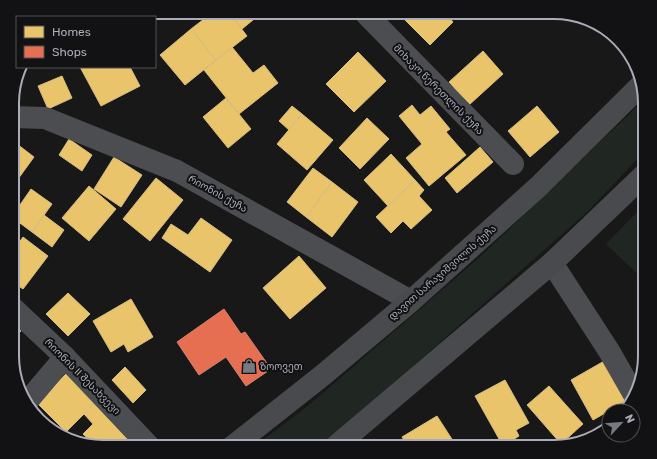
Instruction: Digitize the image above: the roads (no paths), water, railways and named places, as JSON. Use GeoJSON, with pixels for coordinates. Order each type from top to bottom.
{"type":"FeatureCollection","features":[{"type":"Feature","properties":{"kind":"main road","name":"დავით სარაჯიშვილის ქუჩა"},"geometry":{"type":"LineString","coordinates":[[241,440],[324,375],[411,301],[538,187],[637,89]]}},
{"type":"Feature","properties":{"kind":"main road"},"geometry":{"type":"LineString","coordinates":[[343,440],[552,263],[638,181]]}},
{"type":"Feature","properties":{"kind":"street","name":"მიხაკო წერეთლის ქუჩა"},"geometry":{"type":"LineString","coordinates":[[371,19],[513,164]]}},
{"type":"Feature","properties":{"kind":"street","name":"რიონის ქუჩა"},"geometry":{"type":"LineString","coordinates":[[19,117],[44,118],[177,171],[411,301]]}},
{"type":"Feature","properties":{"kind":"street"},"geometry":{"type":"LineString","coordinates":[[552,263],[609,351],[631,389]]}},
{"type":"Feature","properties":{"kind":"street","name":"რიონის II შესახვევი"},"geometry":{"type":"LineString","coordinates":[[19,314],[65,357],[143,440]]}},
{"type":"Feature","properties":{"kind":"street"},"geometry":{"type":"LineString","coordinates":[[30,398],[65,357]]}},
{"type":"Feature","properties":{"kind":"place","name":"ზოოვეთ"},"geometry":{"type":"Point","coordinates":[249,366]}}]}
